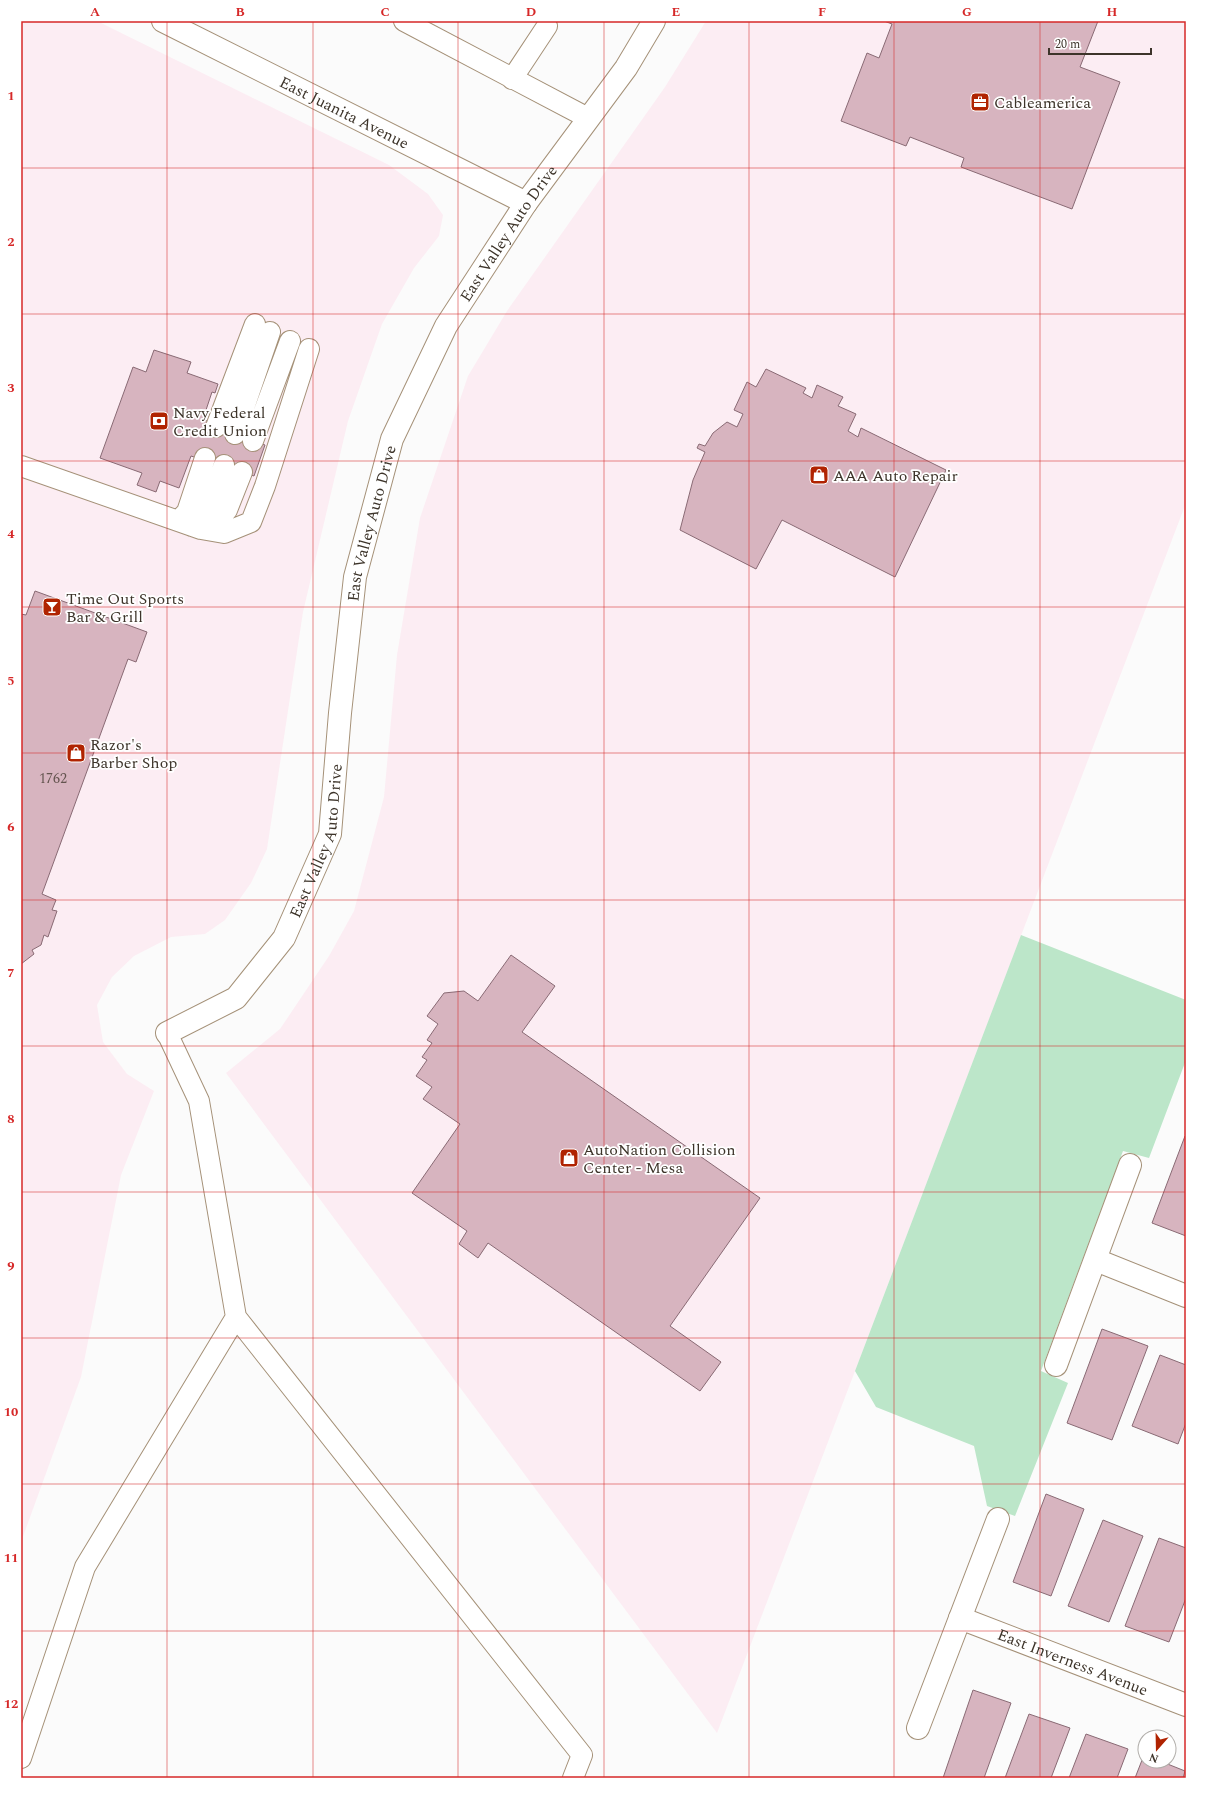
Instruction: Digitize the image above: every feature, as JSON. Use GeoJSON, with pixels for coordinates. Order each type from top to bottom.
{"type":"FeatureCollection","features":[{"type":"Feature","properties":{"kind":"street","name":"East Juanita Avenue"},"geometry":{"type":"LineString","coordinates":[[163,21],[526,203]]}},
{"type":"Feature","properties":{"kind":"street","name":"East Valley Auto Drive"},"geometry":{"type":"LineString","coordinates":[[167,1033],[236,998],[284,938],[330,834],[340,713],[355,576],[392,439],[446,326],[526,203],[626,68],[654,21]]}},
{"type":"Feature","properties":{"kind":"street"},"geometry":{"type":"LineString","coordinates":[[1056,1365],[1130,1165]]}},
{"type":"Feature","properties":{"kind":"street"},"geometry":{"type":"LineString","coordinates":[[1096,1260],[1186,1296]]}},
{"type":"Feature","properties":{"kind":"street"},"geometry":{"type":"LineString","coordinates":[[918,1728],[998,1519]]}},
{"type":"Feature","properties":{"kind":"street","name":"East Inverness Avenue"},"geometry":{"type":"LineString","coordinates":[[960,1618],[1186,1705]]}},
{"type":"Feature","properties":{"kind":"lane"},"geometry":{"type":"LineString","coordinates":[[404,21],[588,118]]}},
{"type":"Feature","properties":{"kind":"lane"},"geometry":{"type":"LineString","coordinates":[[512,79],[548,26]]}},
{"type":"Feature","properties":{"kind":"lane"},"geometry":{"type":"LineString","coordinates":[[263,328],[235,434],[290,341]]}},
{"type":"Feature","properties":{"kind":"lane"},"geometry":{"type":"LineString","coordinates":[[21,466],[193,526],[224,533],[252,522],[309,349]]}},
{"type":"Feature","properties":{"kind":"lane"},"geometry":{"type":"LineString","coordinates":[[193,526],[187,512],[205,458]]}},
{"type":"Feature","properties":{"kind":"lane"},"geometry":{"type":"LineString","coordinates":[[193,526],[209,506],[233,468]]}},
{"type":"Feature","properties":{"kind":"lane"},"geometry":{"type":"LineString","coordinates":[[167,1033],[199,1101],[236,1317],[582,1755],[573,1778]]}},
{"type":"Feature","properties":{"kind":"lane"},"geometry":{"type":"LineString","coordinates":[[21,1758],[85,1567],[236,1317]]}},
{"type":"Feature","properties":{"kind":"shaded area"},"geometry":{"type":"Polygon","coordinates":[[[21,21],[97,21],[389,165],[428,194],[443,215],[439,236],[414,268],[382,324],[348,421],[303,612],[267,849],[251,883],[225,920],[205,934],[171,937],[134,956],[112,977],[97,1005],[103,1042],[127,1074],[154,1091],[121,1175],[81,1377],[21,1542],[21,21]]]}},
{"type":"Feature","properties":{"kind":"shaded area"},"geometry":{"type":"Polygon","coordinates":[[[706,21],[1186,21],[1186,503],[717,1733],[226,1073],[280,1029],[329,956],[354,911],[384,797],[397,655],[420,518],[468,376],[507,311],[665,87],[706,21]]]}},
{"type":"Feature","properties":{"kind":"green space"},"geometry":{"type":"Polygon","coordinates":[[[1021,935],[1186,1000],[1186,1060],[1149,1158],[1123,1151],[1041,1371],[1068,1383],[1015,1516],[987,1506],[974,1446],[876,1407],[855,1371],[1021,935]]]}},
{"type":"Feature","properties":{"kind":"building","name":"Cableamerica"},"geometry":{"type":"Polygon","coordinates":[[[884,21],[1098,21],[1080,67],[1120,82],[1072,209],[961,167],[964,158],[910,137],[906,146],[841,121],[867,53],[879,58],[892,24],[884,21]]]}},
{"type":"Feature","properties":{"kind":"building","name":"Navy Federal Credit Union"},"geometry":{"type":"Polygon","coordinates":[[[154,350],[191,362],[187,373],[218,384],[215,393],[212,392],[203,419],[209,422],[208,424],[265,445],[254,476],[198,456],[197,458],[191,456],[179,488],[160,481],[156,492],[137,485],[142,473],[100,458],[133,367],[146,372],[154,350]]]}},
{"type":"Feature","properties":{"kind":"building","name":"AAA Auto Repair"},"geometry":{"type":"Polygon","coordinates":[[[766,369],[806,388],[803,393],[812,398],[817,385],[843,397],[838,406],[856,414],[848,431],[858,437],[861,428],[946,470],[895,577],[782,520],[756,569],[680,530],[693,480],[705,452],[697,448],[699,444],[705,446],[713,433],[727,422],[737,427],[743,414],[734,410],[747,382],[756,387],[766,369]]]}},
{"type":"Feature","properties":{"kind":"building"},"geometry":{"type":"Polygon","coordinates":[[[35,591],[147,632],[136,662],[128,659],[42,894],[56,900],[52,910],[57,911],[48,937],[44,935],[41,945],[32,950],[34,954],[21,964],[21,614],[26,615],[35,591]]]}},
{"type":"Feature","properties":{"kind":"building","name":"AutoNation Collision Center - Mesa"},"geometry":{"type":"Polygon","coordinates":[[[511,955],[555,986],[522,1032],[760,1198],[670,1326],[721,1362],[700,1391],[488,1243],[478,1258],[459,1244],[467,1231],[412,1193],[460,1124],[423,1099],[432,1087],[416,1076],[427,1060],[422,1057],[432,1043],[427,1040],[438,1024],[427,1016],[444,993],[464,991],[478,1001],[511,955]]]}},
{"type":"Feature","properties":{"kind":"building"},"geometry":{"type":"Polygon","coordinates":[[[1185,1136],[1186,1137],[1186,1236],[1152,1223],[1185,1136]]]}},
{"type":"Feature","properties":{"kind":"building"},"geometry":{"type":"Polygon","coordinates":[[[1102,1329],[1148,1346],[1112,1440],[1067,1423],[1102,1329]]]}},
{"type":"Feature","properties":{"kind":"building"},"geometry":{"type":"Polygon","coordinates":[[[1160,1355],[1186,1365],[1186,1423],[1178,1444],[1132,1426],[1160,1355]]]}},
{"type":"Feature","properties":{"kind":"building"},"geometry":{"type":"Polygon","coordinates":[[[1046,1494],[1084,1509],[1051,1596],[1013,1582],[1046,1494]]]}},
{"type":"Feature","properties":{"kind":"building"},"geometry":{"type":"Polygon","coordinates":[[[1103,1520],[1143,1536],[1109,1622],[1068,1606],[1103,1520]]]}},
{"type":"Feature","properties":{"kind":"building"},"geometry":{"type":"Polygon","coordinates":[[[1159,1538],[1186,1548],[1186,1598],[1169,1642],[1125,1626],[1159,1538]]]}},
{"type":"Feature","properties":{"kind":"building"},"geometry":{"type":"Polygon","coordinates":[[[973,1690],[1011,1703],[984,1778],[943,1778],[973,1690]]]}},
{"type":"Feature","properties":{"kind":"building"},"geometry":{"type":"Polygon","coordinates":[[[1029,1714],[1070,1728],[1051,1778],[1005,1778],[1029,1714]]]}},
{"type":"Feature","properties":{"kind":"building"},"geometry":{"type":"Polygon","coordinates":[[[1086,1734],[1128,1749],[1117,1778],[1069,1778],[1086,1734]]]}},
{"type":"Feature","properties":{"kind":"building"},"geometry":{"type":"Polygon","coordinates":[[[1177,1768],[1185,1771],[1183,1778],[1135,1778],[1139,1769],[1177,1768]]]}},
{"type":"Feature","properties":{"kind":"place","name":"Cableamerica"},"geometry":{"type":"Point","coordinates":[980,102]}},
{"type":"Feature","properties":{"kind":"place","name":"Navy Federal Credit Union"},"geometry":{"type":"Point","coordinates":[159,421]}},
{"type":"Feature","properties":{"kind":"place","name":"AAA Auto Repair"},"geometry":{"type":"Point","coordinates":[819,475]}},
{"type":"Feature","properties":{"kind":"place","name":"Time Out Sports Bar & Grill"},"geometry":{"type":"Point","coordinates":[52,607]}},
{"type":"Feature","properties":{"kind":"place","name":"Razor's Barber Shop"},"geometry":{"type":"Point","coordinates":[76,753]}},
{"type":"Feature","properties":{"kind":"place","name":"AutoNation Collision Center - Mesa"},"geometry":{"type":"Point","coordinates":[569,1158]}}]}
